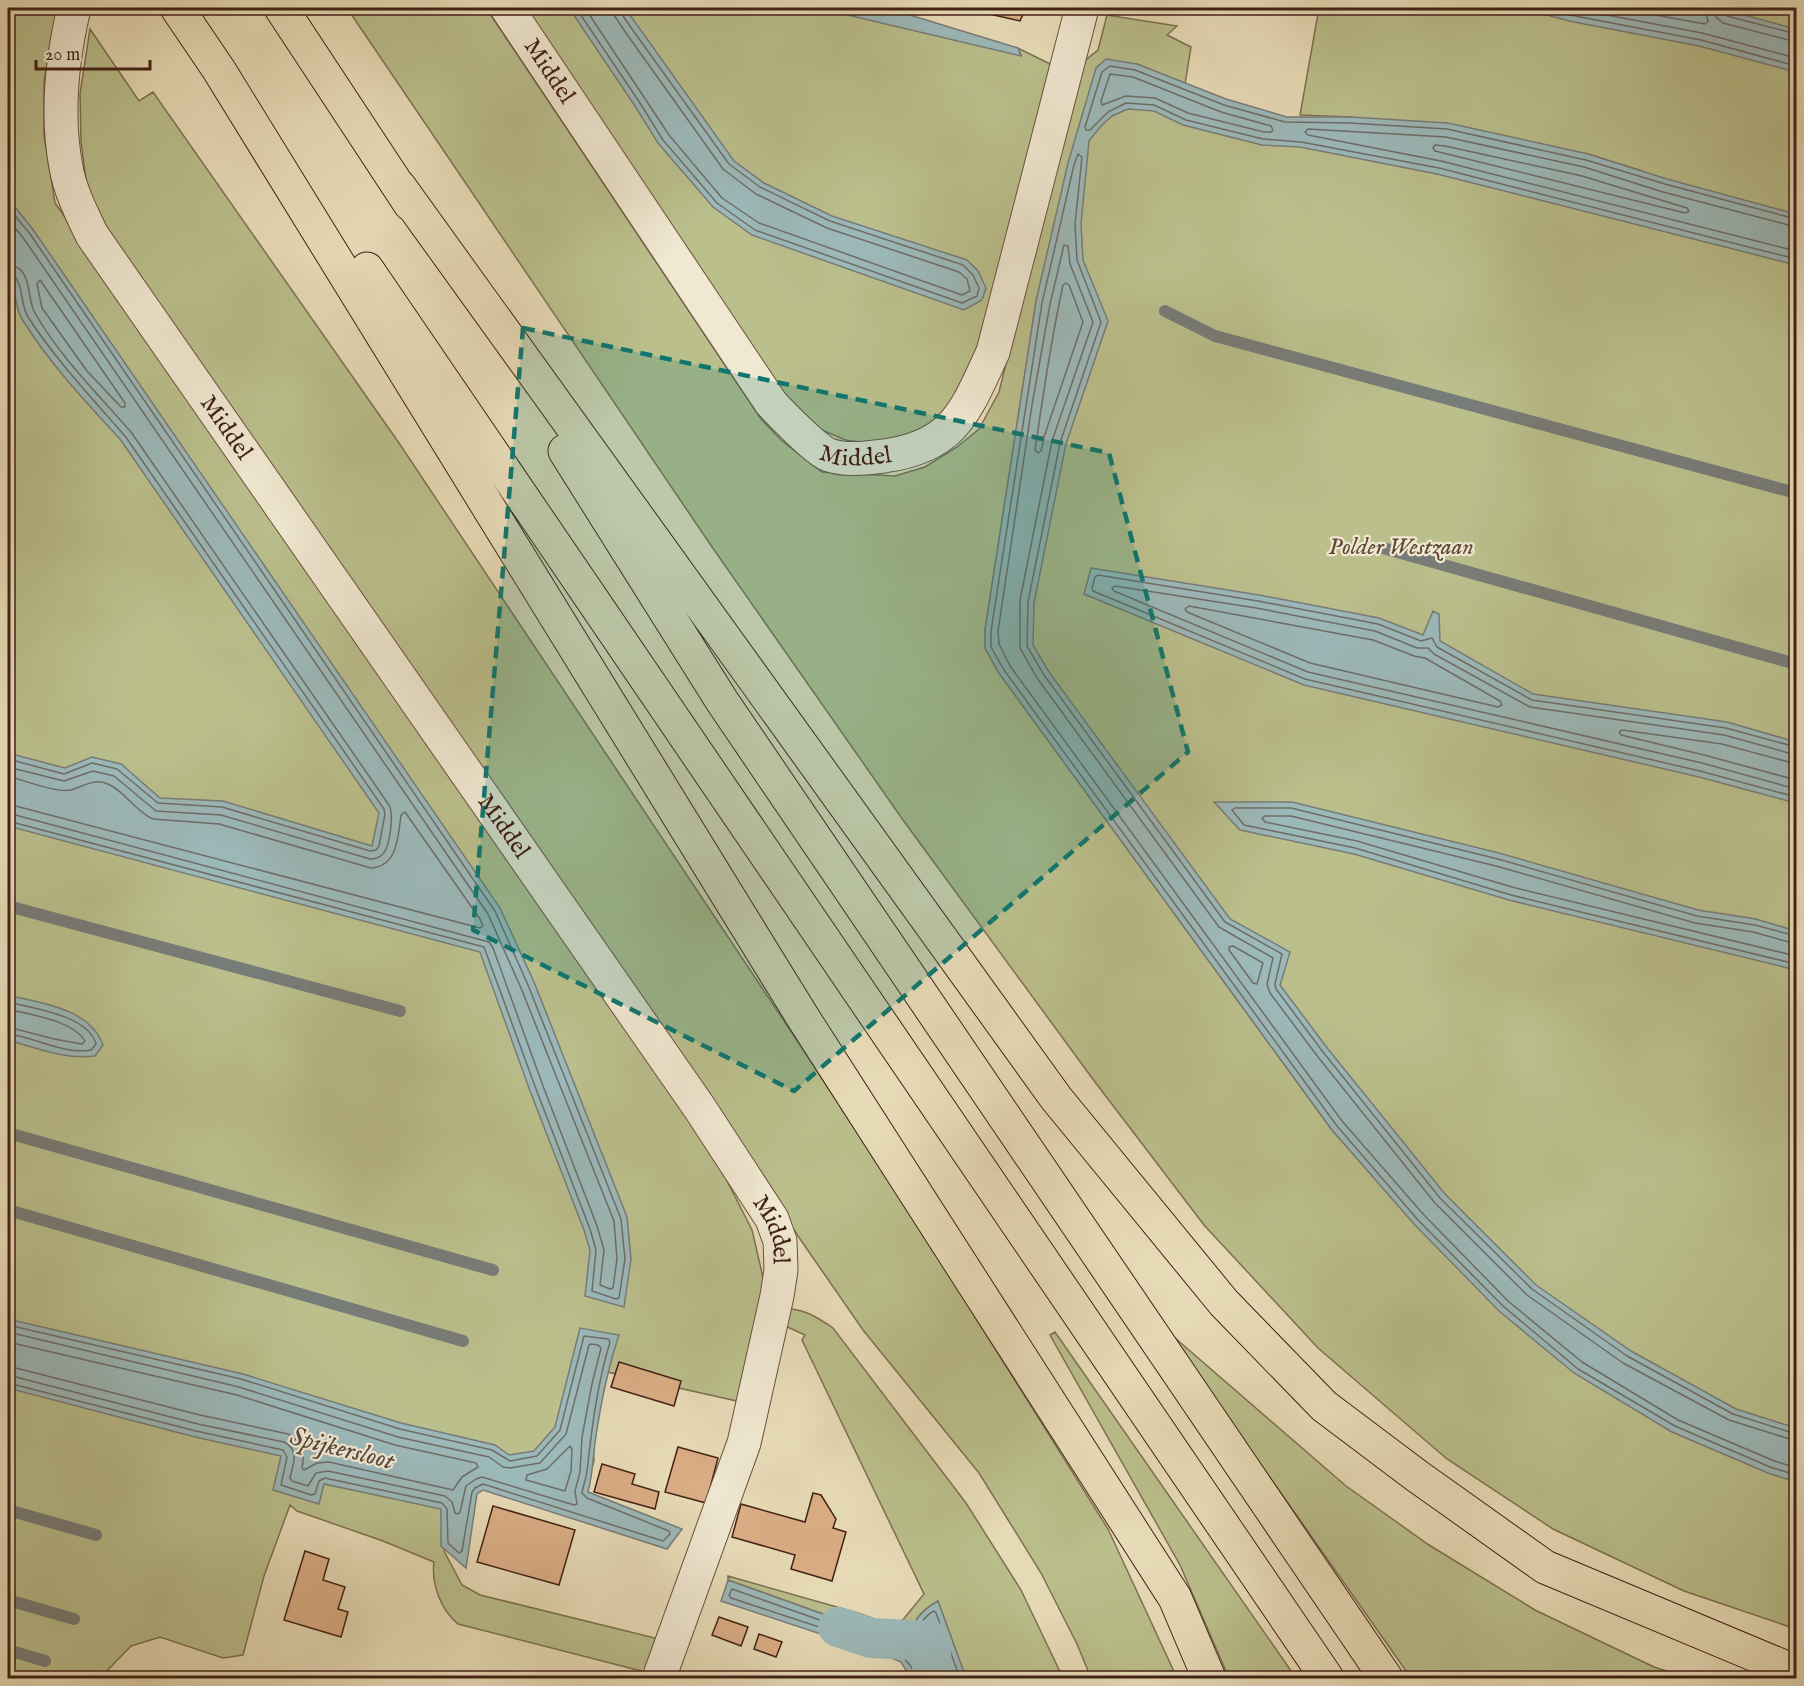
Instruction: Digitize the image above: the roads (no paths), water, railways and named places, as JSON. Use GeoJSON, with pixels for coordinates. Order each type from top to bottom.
{"type":"FeatureCollection","features":[{"type":"Feature","properties":{"kind":"highway"},"geometry":{"type":"LineString","coordinates":[[177,8],[219,70],[802,1016],[1175,1598],[1209,1678]]}},
{"type":"Feature","properties":{"kind":"highway"},"geometry":{"type":"LineString","coordinates":[[281,8],[399,186],[722,701],[1386,1678]]}},
{"type":"Feature","properties":{"kind":"highway"},"geometry":{"type":"LineString","coordinates":[[219,70],[304,178],[1327,1678]]}},
{"type":"Feature","properties":{"kind":"highway"},"geometry":{"type":"LineString","coordinates":[[399,186],[1056,1098],[1224,1303],[1324,1406],[1416,1476],[1545,1567],[1797,1672]]}},
{"type":"Feature","properties":{"kind":"street","name":"Middel"},"geometry":{"type":"LineString","coordinates":[[74,8],[66,51],[62,128],[66,168],[76,202],[92,235],[699,1107],[772,1219],[780,1241],[781,1270],[777,1296],[744,1443],[659,1678]]}},
{"type":"Feature","properties":{"kind":"street","name":"Middel"},"geometry":{"type":"LineString","coordinates":[[507,8],[771,403],[828,455],[862,459],[905,453],[940,438],[956,422],[971,400],[993,352],[999,331],[1082,8]]}},
{"type":"Feature","properties":{"kind":"water"},"geometry":{"type":"Polygon","coordinates":[[[569,8],[625,8],[734,161],[764,183],[832,216],[967,260],[978,271],[986,288],[982,300],[964,310],[752,235],[713,207],[658,143],[569,8]]]}},
{"type":"Feature","properties":{"kind":"water"},"geometry":{"type":"Polygon","coordinates":[[[818,8],[887,8],[1018,48],[1021,56],[818,8]]]}},
{"type":"Feature","properties":{"kind":"water"},"geometry":{"type":"Polygon","coordinates":[[[1522,8],[1718,8],[1796,29],[1796,72],[1699,46],[1569,21],[1522,8]]]}},
{"type":"Feature","properties":{"kind":"water"},"geometry":{"type":"Polygon","coordinates":[[[1106,59],[1137,64],[1226,99],[1287,117],[1350,117],[1448,123],[1588,154],[1667,179],[1796,214],[1796,265],[1437,174],[1300,147],[1262,145],[1183,125],[1154,111],[1128,109],[1112,116],[1089,141],[1081,224],[1083,260],[1108,321],[1066,444],[1034,603],[1033,645],[1049,672],[1230,919],[1290,952],[1280,985],[1328,1049],[1445,1194],[1536,1285],[1631,1351],[1736,1409],[1796,1428],[1796,1482],[1768,1473],[1672,1432],[1574,1373],[1499,1311],[1414,1224],[1332,1130],[999,673],[985,648],[985,630],[1036,301],[1068,163],[1096,68],[1106,59]]]}},
{"type":"Feature","properties":{"kind":"water"},"geometry":{"type":"Polygon","coordinates":[[[8,198],[34,231],[500,908],[534,982],[627,1217],[631,1259],[624,1307],[585,1296],[590,1250],[584,1230],[530,1091],[480,952],[8,826],[8,753],[65,768],[92,757],[121,764],[160,798],[223,801],[372,846],[379,813],[120,439],[56,366],[22,319],[8,275],[8,198]]]}},
{"type":"Feature","properties":{"kind":"water"},"geometry":{"type":"Polygon","coordinates":[[[1091,568],[1259,595],[1379,618],[1423,635],[1433,611],[1439,614],[1440,641],[1533,694],[1727,722],[1796,742],[1796,803],[1699,777],[1304,685],[1084,594],[1091,568]]]}},
{"type":"Feature","properties":{"kind":"water"},"geometry":{"type":"Polygon","coordinates":[[[1214,802],[1292,802],[1499,853],[1698,910],[1756,919],[1796,931],[1796,970],[1509,900],[1354,854],[1240,830],[1214,802]]]}},
{"type":"Feature","properties":{"kind":"water"},"geometry":{"type":"Polygon","coordinates":[[[8,995],[63,1009],[76,1015],[96,1033],[103,1045],[95,1056],[84,1057],[51,1052],[8,1040],[8,995]]]}},
{"type":"Feature","properties":{"kind":"water","name":"Spijkersloot"},"geometry":{"type":"Polygon","coordinates":[[[8,1319],[243,1374],[401,1423],[495,1445],[509,1455],[534,1451],[555,1427],[580,1328],[619,1335],[603,1398],[588,1492],[682,1529],[667,1549],[483,1490],[477,1494],[466,1568],[441,1546],[441,1509],[324,1484],[319,1504],[273,1490],[281,1456],[195,1437],[8,1388],[8,1319]]]}},
{"type":"Feature","properties":{"kind":"water"},"geometry":{"type":"Polygon","coordinates":[[[728,1580],[903,1643],[921,1614],[938,1601],[966,1678],[911,1678],[901,1662],[887,1656],[721,1601],[728,1580]]]}},
{"type":"Feature","properties":{"kind":"waterway"},"geometry":{"type":"LineString","coordinates":[[1165,311],[1215,336],[1796,493]]}},
{"type":"Feature","properties":{"kind":"waterway"},"geometry":{"type":"LineString","coordinates":[[1383,548],[1796,664]]}},
{"type":"Feature","properties":{"kind":"waterway"},"geometry":{"type":"LineString","coordinates":[[8,906],[400,1011]]}},
{"type":"Feature","properties":{"kind":"waterway"},"geometry":{"type":"LineString","coordinates":[[8,1133],[493,1270]]}},
{"type":"Feature","properties":{"kind":"waterway"},"geometry":{"type":"LineString","coordinates":[[8,1210],[463,1341]]}},
{"type":"Feature","properties":{"kind":"waterway"},"geometry":{"type":"LineString","coordinates":[[8,1510],[96,1535]]}},
{"type":"Feature","properties":{"kind":"waterway"},"geometry":{"type":"LineString","coordinates":[[8,1600],[74,1619]]}},
{"type":"Feature","properties":{"kind":"waterway"},"geometry":{"type":"LineString","coordinates":[[838,1627],[871,1638],[930,1641],[933,1678]]}},
{"type":"Feature","properties":{"kind":"waterway"},"geometry":{"type":"LineString","coordinates":[[8,1650],[45,1661]]}},
{"type":"Feature","properties":{"kind":"park label","name":"Polder Westzaan"},"geometry":{"type":"Point","coordinates":[1401,547]}}]}
